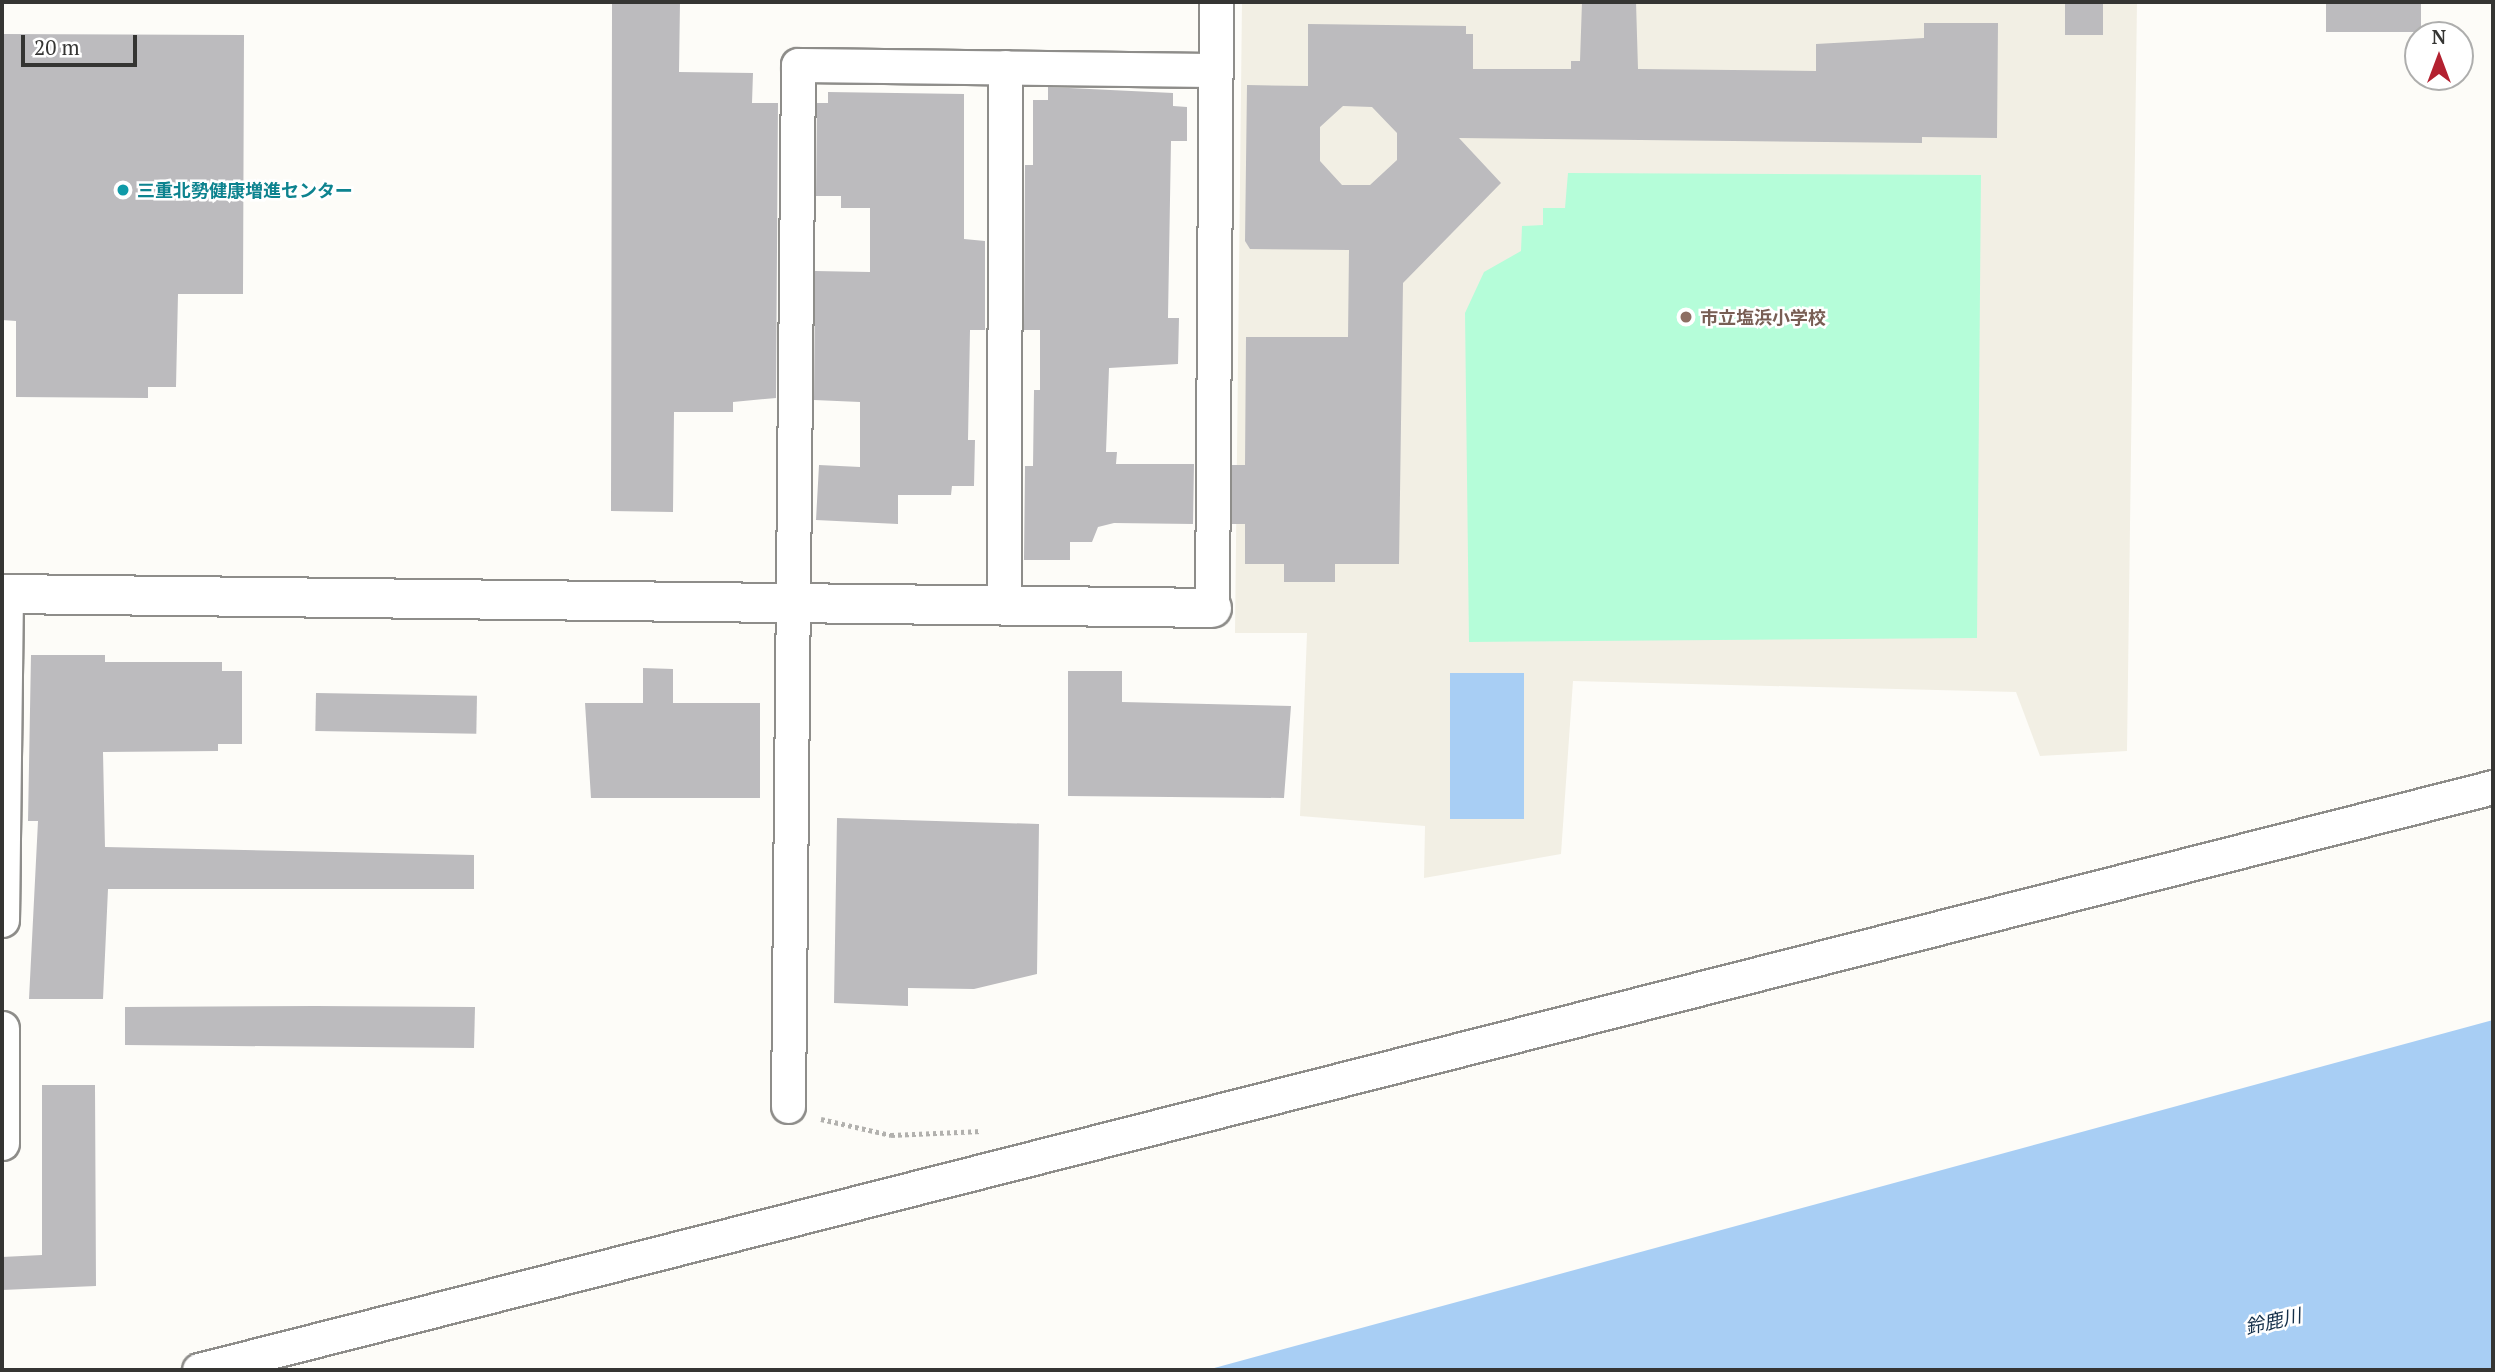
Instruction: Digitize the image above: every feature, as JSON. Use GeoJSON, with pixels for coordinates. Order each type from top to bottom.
{"type":"FeatureCollection","features":[{"type":"Feature","properties":{"kind":"street"},"geometry":{"type":"LineString","coordinates":[[2,920],[4,594],[1212,608],[1216,2]]}},
{"type":"Feature","properties":{"kind":"street"},"geometry":{"type":"LineString","coordinates":[[788,1107],[798,65],[1214,70]]}},
{"type":"Feature","properties":{"kind":"street"},"geometry":{"type":"LineString","coordinates":[[1004,67],[1004,604]]}},
{"type":"Feature","properties":{"kind":"street"},"geometry":{"type":"LineString","coordinates":[[199,1370],[2493,786]]}},
{"type":"Feature","properties":{"kind":"street"},"geometry":{"type":"LineString","coordinates":[[2,1028],[2,1143]]}},
{"type":"Feature","properties":{"kind":"path"},"geometry":{"type":"LineString","coordinates":[[788,1107],[846,1129],[891,1135],[987,1130]]}},
{"type":"Feature","properties":{"kind":"shaded area","name":"市立塩浜小学校"},"geometry":{"type":"Polygon","coordinates":[[[1242,2],[2137,2],[2127,751],[2040,756],[2016,692],[1573,681],[1561,854],[1424,878],[1425,826],[1300,816],[1307,633],[1235,633],[1242,2]]]}},
{"type":"Feature","properties":{"kind":"green space"},"geometry":{"type":"Polygon","coordinates":[[[1568,173],[1981,175],[1977,638],[1469,642],[1465,313],[1484,272],[1521,251],[1522,226],[1543,225],[1543,208],[1565,208],[1568,173]]]}},
{"type":"Feature","properties":{"kind":"water"},"geometry":{"type":"Polygon","coordinates":[[[1450,673],[1524,673],[1524,819],[1450,819],[1450,673]]]}},
{"type":"Feature","properties":{"kind":"water","name":"鈴鹿川"},"geometry":{"type":"Polygon","coordinates":[[[2493,1020],[2493,1370],[1207,1370],[2493,1020]]]}},
{"type":"Feature","properties":{"kind":"building"},"geometry":{"type":"Polygon","coordinates":[[[612,2],[680,2],[679,72],[753,73],[752,103],[778,103],[776,398],[733,402],[733,412],[674,412],[673,512],[611,511],[612,2]]]}},
{"type":"Feature","properties":{"kind":"building"},"geometry":{"type":"Polygon","coordinates":[[[1582,2],[1636,2],[1638,69],[1816,71],[1816,44],[1924,38],[1924,23],[1998,23],[1997,138],[1922,137],[1922,143],[1459,138],[1501,183],[1403,283],[1399,564],[1335,564],[1335,582],[1284,582],[1284,564],[1245,564],[1245,524],[1232,524],[1232,465],[1245,465],[1246,337],[1348,337],[1349,250],[1250,249],[1245,241],[1247,85],[1308,86],[1308,24],[1466,26],[1466,34],[1473,34],[1473,69],[1571,69],[1571,61],[1580,61],[1582,2]],[[1343,106],[1320,127],[1320,161],[1342,185],[1370,185],[1397,160],[1397,133],[1372,107],[1343,106]]]}},
{"type":"Feature","properties":{"kind":"building"},"geometry":{"type":"Polygon","coordinates":[[[2326,2],[2421,2],[2421,21],[2404,21],[2404,32],[2326,32],[2326,2]]]}},
{"type":"Feature","properties":{"kind":"building"},"geometry":{"type":"Polygon","coordinates":[[[2065,3],[2103,3],[2103,35],[2065,35],[2065,3]]]}},
{"type":"Feature","properties":{"kind":"building","name":"三重北勢健康増進センター"},"geometry":{"type":"Polygon","coordinates":[[[2,34],[244,35],[243,294],[178,294],[176,387],[148,387],[148,398],[16,397],[16,321],[2,320],[2,34]]]}},
{"type":"Feature","properties":{"kind":"building"},"geometry":{"type":"Polygon","coordinates":[[[1048,87],[1173,93],[1173,106],[1187,107],[1187,141],[1171,141],[1168,318],[1179,318],[1178,364],[1109,368],[1106,452],[1117,452],[1116,464],[1194,464],[1193,524],[1114,523],[1098,527],[1092,542],[1070,542],[1070,560],[1024,560],[1025,466],[1033,466],[1034,390],[1040,390],[1040,330],[1024,330],[1025,165],[1033,165],[1033,100],[1048,100],[1048,87]]]}},
{"type":"Feature","properties":{"kind":"building"},"geometry":{"type":"Polygon","coordinates":[[[828,92],[964,94],[964,239],[985,241],[985,330],[970,330],[968,440],[975,440],[974,486],[952,486],[951,495],[898,495],[898,524],[816,520],[819,465],[860,467],[860,402],[814,400],[815,271],[870,272],[870,208],[841,208],[841,196],[816,196],[817,103],[828,103],[828,92]]]}},
{"type":"Feature","properties":{"kind":"building"},"geometry":{"type":"Polygon","coordinates":[[[31,655],[105,655],[105,662],[222,662],[222,671],[242,671],[242,744],[218,744],[218,751],[103,752],[105,847],[474,855],[474,889],[108,889],[103,999],[29,999],[38,821],[28,821],[31,655]]]}},
{"type":"Feature","properties":{"kind":"building"},"geometry":{"type":"Polygon","coordinates":[[[643,668],[673,669],[673,703],[760,703],[760,798],[591,798],[585,703],[643,703],[643,668]]]}},
{"type":"Feature","properties":{"kind":"building"},"geometry":{"type":"Polygon","coordinates":[[[1068,671],[1122,671],[1122,702],[1291,706],[1284,798],[1068,796],[1068,671]]]}},
{"type":"Feature","properties":{"kind":"building"},"geometry":{"type":"Polygon","coordinates":[[[316,693],[477,696],[476,734],[315,731],[316,693]]]}},
{"type":"Feature","properties":{"kind":"building"},"geometry":{"type":"Polygon","coordinates":[[[837,818],[1039,824],[1037,974],[974,989],[908,988],[908,1006],[834,1003],[837,818]]]}},
{"type":"Feature","properties":{"kind":"building"},"geometry":{"type":"Polygon","coordinates":[[[125,1007],[475,1007],[474,1048],[125,1045],[125,1007]]]}},
{"type":"Feature","properties":{"kind":"building"},"geometry":{"type":"Polygon","coordinates":[[[42,1085],[95,1085],[96,1286],[2,1290],[2,1257],[42,1255],[42,1085]]]}},
{"type":"Feature","properties":{"kind":"place","name":"三重北勢健康増進センター"},"geometry":{"type":"Point","coordinates":[123,190]}},
{"type":"Feature","properties":{"kind":"place","name":"市立塩浜小学校"},"geometry":{"type":"Point","coordinates":[1686,317]}}]}
